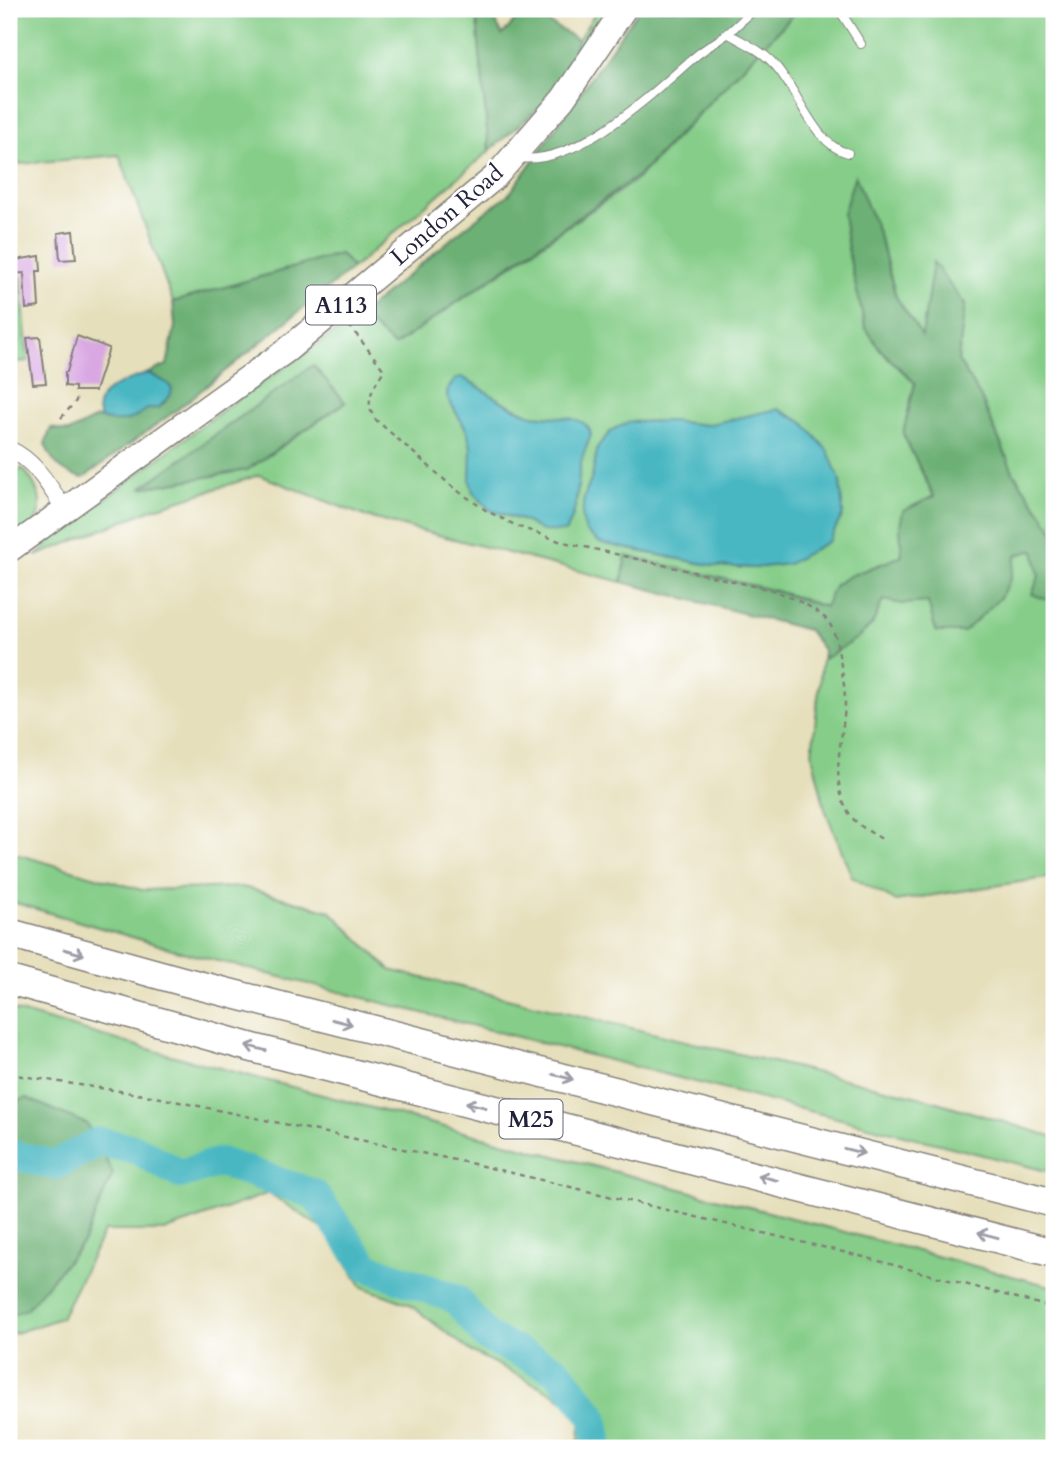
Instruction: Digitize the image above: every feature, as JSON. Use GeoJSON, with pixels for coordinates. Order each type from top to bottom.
{"type":"FeatureCollection","features":[{"type":"Feature","properties":{"kind":"highway","name":"M25"},"geometry":{"type":"LineString","coordinates":[[9,933],[195,985],[1054,1203]]}},
{"type":"Feature","properties":{"kind":"highway","name":"M25"},"geometry":{"type":"LineString","coordinates":[[9,980],[253,1048],[1054,1253]]}},
{"type":"Feature","properties":{"kind":"main road","name":"London Road"},"geometry":{"type":"LineString","coordinates":[[9,550],[287,350],[495,177],[563,99],[624,9]]}},
{"type":"Feature","properties":{"kind":"street"},"geometry":{"type":"LineString","coordinates":[[9,449],[22,455],[47,482],[65,510]]}},
{"type":"Feature","properties":{"kind":"lane"},"geometry":{"type":"LineString","coordinates":[[512,157],[545,157],[564,151],[602,131],[640,105],[757,9]]}},
{"type":"Feature","properties":{"kind":"lane"},"geometry":{"type":"LineString","coordinates":[[836,9],[861,44]]}},
{"type":"Feature","properties":{"kind":"lane"},"geometry":{"type":"LineString","coordinates":[[727,33],[752,46],[772,61],[787,79],[824,140],[835,150],[848,153]]}},
{"type":"Feature","properties":{"kind":"path"},"geometry":{"type":"LineString","coordinates":[[336,309],[384,370],[373,387],[369,402],[374,419],[455,489],[486,511],[559,541],[776,591],[806,605],[826,619],[834,630],[842,668],[845,702],[838,758],[839,788],[848,813],[860,826],[882,839]]}},
{"type":"Feature","properties":{"kind":"path"},"geometry":{"type":"LineString","coordinates":[[61,418],[76,401],[77,394]]}},
{"type":"Feature","properties":{"kind":"path"},"geometry":{"type":"LineString","coordinates":[[9,1074],[151,1096],[474,1164],[860,1256],[1054,1308]]}},
{"type":"Feature","properties":{"kind":"green space"},"geometry":{"type":"Polygon","coordinates":[[[9,9],[476,9],[489,151],[353,268],[339,254],[173,302],[119,155],[9,165],[9,9]]]}},
{"type":"Feature","properties":{"kind":"green space"},"geometry":{"type":"Polygon","coordinates":[[[476,9],[490,9],[502,35],[526,9],[578,40],[552,97],[489,151],[476,9]]]}},
{"type":"Feature","properties":{"kind":"green space"},"geometry":{"type":"Polygon","coordinates":[[[598,9],[615,9],[552,97],[578,40],[598,9]]]}},
{"type":"Feature","properties":{"kind":"green space"},"geometry":{"type":"Polygon","coordinates":[[[639,9],[794,9],[795,13],[639,175],[394,346],[360,315],[510,193],[639,9]]]}},
{"type":"Feature","properties":{"kind":"green space"},"geometry":{"type":"Polygon","coordinates":[[[794,9],[1054,9],[1054,531],[1013,472],[981,398],[958,360],[965,305],[922,337],[896,297],[879,235],[855,177],[843,214],[879,349],[915,383],[903,434],[934,497],[900,526],[902,556],[850,576],[835,585],[826,607],[776,591],[626,557],[622,582],[367,517],[259,475],[155,508],[36,556],[57,535],[223,410],[360,315],[394,346],[637,179],[795,13],[794,9]],[[313,365],[142,488],[247,470],[345,403],[313,365]],[[455,380],[448,389],[447,397],[467,431],[472,462],[504,515],[524,521],[542,531],[565,531],[575,508],[581,463],[591,435],[571,418],[531,415],[489,395],[474,383],[455,380]],[[778,409],[706,425],[670,421],[629,422],[598,446],[592,477],[584,498],[629,549],[715,566],[754,568],[778,409]]]}},
{"type":"Feature","properties":{"kind":"green space"},"geometry":{"type":"Polygon","coordinates":[[[855,175],[879,235],[896,297],[922,336],[933,262],[965,305],[958,360],[981,398],[1013,472],[1054,531],[1054,596],[1047,600],[1032,594],[1039,576],[1034,550],[1016,555],[1010,580],[1000,598],[964,632],[936,632],[928,602],[902,604],[883,600],[872,625],[824,659],[823,650],[808,630],[622,582],[626,556],[776,591],[825,607],[835,585],[850,576],[902,556],[900,526],[903,511],[934,496],[903,434],[915,383],[880,349],[865,327],[849,256],[843,214],[855,175]]]}},
{"type":"Feature","properties":{"kind":"green space"},"geometry":{"type":"Polygon","coordinates":[[[340,254],[353,268],[178,409],[83,478],[64,470],[51,457],[45,444],[51,428],[69,432],[96,418],[116,421],[131,419],[149,408],[159,408],[170,396],[171,389],[167,383],[148,373],[167,365],[175,326],[173,302],[340,254]]]}},
{"type":"Feature","properties":{"kind":"green space"},"geometry":{"type":"Polygon","coordinates":[[[21,276],[28,361],[9,362],[9,277],[21,276]]]}},
{"type":"Feature","properties":{"kind":"green space"},"geometry":{"type":"Polygon","coordinates":[[[313,365],[345,402],[247,470],[141,488],[313,365]]]}},
{"type":"Feature","properties":{"kind":"green space"},"geometry":{"type":"Polygon","coordinates":[[[9,468],[17,472],[22,468],[35,487],[40,509],[33,523],[9,539],[9,468]]]}},
{"type":"Feature","properties":{"kind":"green space"},"geometry":{"type":"Polygon","coordinates":[[[1034,550],[1047,600],[1054,596],[1054,877],[895,901],[852,877],[825,809],[812,754],[823,650],[823,658],[872,625],[882,599],[898,602],[931,601],[1010,580],[1016,555],[1034,550]]]}},
{"type":"Feature","properties":{"kind":"green space"},"geometry":{"type":"Polygon","coordinates":[[[9,852],[142,890],[243,887],[330,911],[390,970],[927,1099],[1054,1137],[1054,1173],[186,953],[9,901],[9,852]]]}},
{"type":"Feature","properties":{"kind":"green space"},"geometry":{"type":"Polygon","coordinates":[[[9,1009],[159,1052],[1054,1287],[1054,1448],[578,1448],[581,1417],[555,1394],[472,1352],[409,1304],[362,1287],[326,1231],[269,1193],[164,1231],[104,1231],[61,1318],[9,1335],[9,1009]]]}},
{"type":"Feature","properties":{"kind":"green space"},"geometry":{"type":"Polygon","coordinates":[[[26,1098],[87,1124],[113,1173],[84,1241],[27,1309],[9,1316],[9,1104],[26,1098]]]}},
{"type":"Feature","properties":{"kind":"water"},"geometry":{"type":"Polygon","coordinates":[[[148,373],[167,383],[172,389],[170,396],[158,408],[124,421],[101,419],[98,409],[104,394],[121,383],[148,373]]]}},
{"type":"Feature","properties":{"kind":"water"},"geometry":{"type":"Polygon","coordinates":[[[461,377],[523,412],[576,420],[588,428],[591,435],[581,463],[575,509],[565,532],[542,531],[524,521],[490,510],[473,492],[470,481],[471,447],[467,431],[447,397],[448,389],[461,377]]]}},
{"type":"Feature","properties":{"kind":"water"},"geometry":{"type":"Polygon","coordinates":[[[778,409],[804,423],[828,451],[840,481],[843,514],[829,541],[788,564],[754,568],[715,566],[600,543],[586,532],[582,518],[584,498],[592,477],[598,446],[612,430],[629,422],[670,421],[706,425],[778,409]]]}},
{"type":"Feature","properties":{"kind":"building"},"geometry":{"type":"Polygon","coordinates":[[[73,231],[76,259],[60,260],[58,233],[73,231]]]}},
{"type":"Feature","properties":{"kind":"building"},"geometry":{"type":"Polygon","coordinates":[[[40,256],[41,271],[37,271],[39,307],[26,309],[24,273],[9,274],[9,261],[40,256]]]}},
{"type":"Feature","properties":{"kind":"building"},"geometry":{"type":"Polygon","coordinates":[[[77,336],[109,348],[95,391],[75,391],[75,387],[65,386],[65,372],[77,336]]]}},
{"type":"Feature","properties":{"kind":"building"},"geometry":{"type":"Polygon","coordinates":[[[40,337],[46,383],[33,384],[27,338],[40,337]]]}},
{"type":"Feature","properties":{"kind":"waterway"},"geometry":{"type":"LineString","coordinates":[[9,1154],[55,1165],[98,1142],[136,1149],[180,1174],[220,1162],[314,1194],[367,1267],[456,1299],[487,1337],[558,1371],[593,1416],[598,1448]]}}]}
